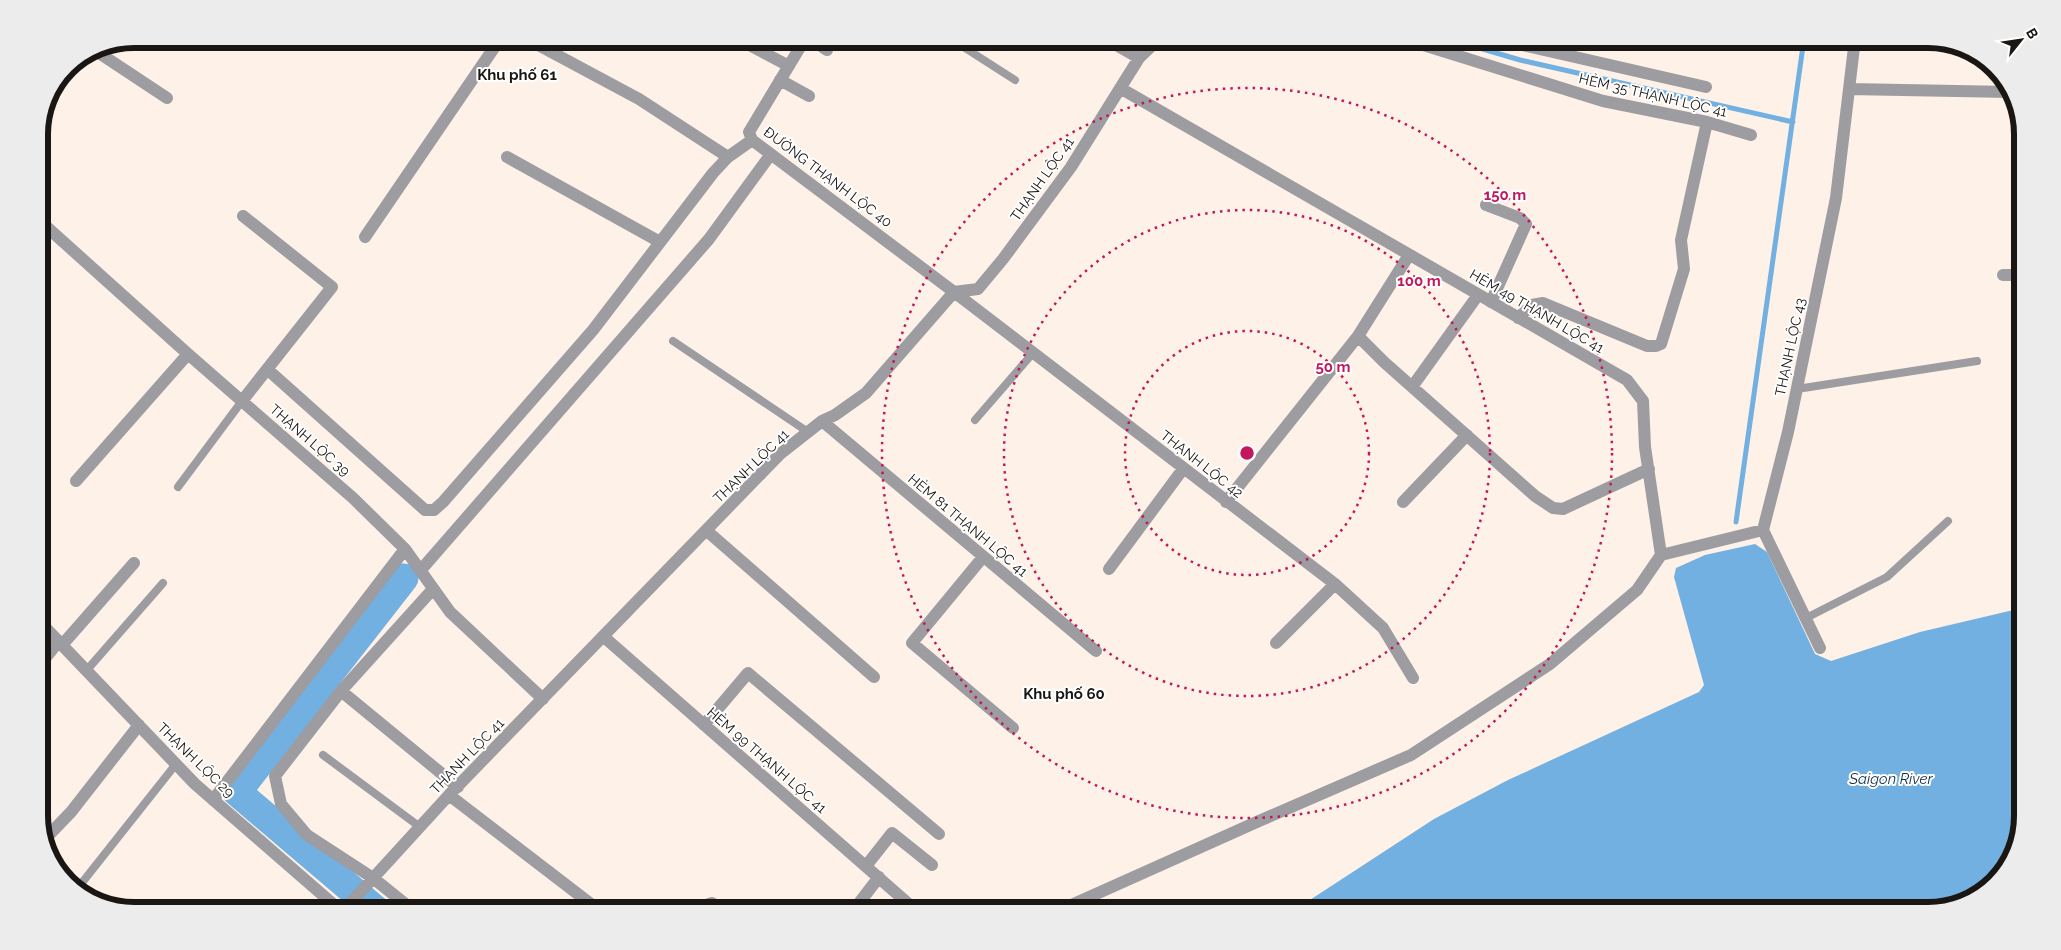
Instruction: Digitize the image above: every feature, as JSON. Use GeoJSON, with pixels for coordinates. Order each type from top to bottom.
{"type":"FeatureCollection","features":[{"type":"Feature","properties":{"kind":"street"},"geometry":{"type":"LineString","coordinates":[[365,236],[494,48]]}},
{"type":"Feature","properties":{"kind":"street"},"geometry":{"type":"LineString","coordinates":[[544,48],[639,99],[728,157]]}},
{"type":"Feature","properties":{"kind":"street"},"geometry":{"type":"LineString","coordinates":[[755,48],[788,66]]}},
{"type":"Feature","properties":{"kind":"street","name":"ĐƯỜNG THẠNH LỘC 40"},"geometry":{"type":"LineString","coordinates":[[799,48],[749,132],[752,140],[954,292]]}},
{"type":"Feature","properties":{"kind":"street"},"geometry":{"type":"LineString","coordinates":[[1121,48],[1138,58]]}},
{"type":"Feature","properties":{"kind":"street","name":"THẠNH LỘC 41"},"geometry":{"type":"LineString","coordinates":[[350,902],[454,791],[780,454],[822,421],[835,415],[866,393],[954,292],[978,289],[1003,259],[1071,167],[1138,58],[1149,48]]}},
{"type":"Feature","properties":{"kind":"street","name":"HẺM 35 THẠNH LỘC 41"},"geometry":{"type":"LineString","coordinates":[[1433,48],[1603,101],[1706,122],[1752,135]]}},
{"type":"Feature","properties":{"kind":"street"},"geometry":{"type":"LineString","coordinates":[[1535,48],[1706,88]]}},
{"type":"Feature","properties":{"kind":"street","name":"THẠNH LỘC 43"},"geometry":{"type":"LineString","coordinates":[[1763,530],[1788,432],[1836,198],[1855,48]]}},
{"type":"Feature","properties":{"kind":"street"},"geometry":{"type":"LineString","coordinates":[[101,54],[167,98]]}},
{"type":"Feature","properties":{"kind":"street"},"geometry":{"type":"LineString","coordinates":[[780,80],[809,96]]}},
{"type":"Feature","properties":{"kind":"street","name":"HẺM 49 THẠNH LỘC 41"},"geometry":{"type":"LineString","coordinates":[[1120,88],[1627,380],[1643,401],[1649,469],[1661,555]]}},
{"type":"Feature","properties":{"kind":"street"},"geometry":{"type":"LineString","coordinates":[[1849,89],[2003,92]]}},
{"type":"Feature","properties":{"kind":"street"},"geometry":{"type":"LineString","coordinates":[[1518,318],[1532,305],[1543,302],[1647,346],[1660,344],[1684,269],[1681,240],[1706,122]]}},
{"type":"Feature","properties":{"kind":"street"},"geometry":{"type":"LineString","coordinates":[[267,369],[426,510],[434,510],[593,330],[713,173],[728,157],[752,140]]}},
{"type":"Feature","properties":{"kind":"street"},"geometry":{"type":"LineString","coordinates":[[420,571],[709,239],[771,154]]}},
{"type":"Feature","properties":{"kind":"street"},"geometry":{"type":"LineString","coordinates":[[507,157],[660,242]]}},
{"type":"Feature","properties":{"kind":"street"},"geometry":{"type":"LineString","coordinates":[[1486,204],[1520,218],[1526,224],[1491,302]]}},
{"type":"Feature","properties":{"kind":"street"},"geometry":{"type":"LineString","coordinates":[[242,401],[332,287],[243,216]]}},
{"type":"Feature","properties":{"kind":"street","name":"THẠNH LỘC 39"},"geometry":{"type":"LineString","coordinates":[[48,228],[188,354],[354,498],[405,549],[450,612],[542,700]]}},
{"type":"Feature","properties":{"kind":"street"},"geometry":{"type":"LineString","coordinates":[[1226,502],[1358,336],[1409,255]]}},
{"type":"Feature","properties":{"kind":"street"},"geometry":{"type":"LineString","coordinates":[[2002,275],[2013,275]]}},
{"type":"Feature","properties":{"kind":"street","name":"THẠNH LỘC 42"},"geometry":{"type":"LineString","coordinates":[[954,292],[1335,584],[1383,628],[1413,678]]}},
{"type":"Feature","properties":{"kind":"street"},"geometry":{"type":"LineString","coordinates":[[1412,386],[1478,295]]}},
{"type":"Feature","properties":{"kind":"street"},"geometry":{"type":"LineString","coordinates":[[1358,336],[1535,496],[1558,510],[1571,506],[1649,469]]}},
{"type":"Feature","properties":{"kind":"street"},"geometry":{"type":"LineString","coordinates":[[76,481],[188,354]]}},
{"type":"Feature","properties":{"kind":"street","name":"HẺM 81 THẠNH LỘC 41"},"geometry":{"type":"LineString","coordinates":[[822,421],[1096,651]]}},
{"type":"Feature","properties":{"kind":"street"},"geometry":{"type":"LineString","coordinates":[[1402,502],[1467,435]]}},
{"type":"Feature","properties":{"kind":"street"},"geometry":{"type":"LineString","coordinates":[[1109,569],[1183,469]]}},
{"type":"Feature","properties":{"kind":"street"},"geometry":{"type":"LineString","coordinates":[[1078,902],[1259,820],[1411,755],[1550,664],[1637,590],[1661,555],[1763,530],[1820,648]]}},
{"type":"Feature","properties":{"kind":"street"},"geometry":{"type":"LineString","coordinates":[[707,531],[874,677]]}},
{"type":"Feature","properties":{"kind":"street"},"geometry":{"type":"LineString","coordinates":[[214,800],[405,549]]}},
{"type":"Feature","properties":{"kind":"street"},"geometry":{"type":"LineString","coordinates":[[983,557],[912,643],[1014,728]]}},
{"type":"Feature","properties":{"kind":"street"},"geometry":{"type":"LineString","coordinates":[[48,656],[134,562]]}},
{"type":"Feature","properties":{"kind":"street"},"geometry":{"type":"LineString","coordinates":[[1276,643],[1335,584]]}},
{"type":"Feature","properties":{"kind":"street"},"geometry":{"type":"LineString","coordinates":[[401,902],[308,835],[281,804],[275,776],[341,690],[433,589]]}},
{"type":"Feature","properties":{"kind":"street","name":"THẠNH LỘC 29"},"geometry":{"type":"LineString","coordinates":[[48,630],[176,764],[214,800],[332,902]]}},
{"type":"Feature","properties":{"kind":"street","name":"HẺM 99 THẠNH LỘC 41"},"geometry":{"type":"LineString","coordinates":[[604,637],[907,902]]}},
{"type":"Feature","properties":{"kind":"street"},"geometry":{"type":"LineString","coordinates":[[704,725],[748,673],[940,834]]}},
{"type":"Feature","properties":{"kind":"street"},"geometry":{"type":"LineString","coordinates":[[341,690],[454,791],[589,902]]}},
{"type":"Feature","properties":{"kind":"street"},"geometry":{"type":"LineString","coordinates":[[49,835],[71,812],[139,725]]}},
{"type":"Feature","properties":{"kind":"street"},"geometry":{"type":"LineString","coordinates":[[866,866],[892,833],[932,865]]}},
{"type":"Feature","properties":{"kind":"street"},"geometry":{"type":"LineString","coordinates":[[860,902],[879,877]]}},
{"type":"Feature","properties":{"kind":"lane"},"geometry":{"type":"LineString","coordinates":[[965,48],[1015,80]]}},
{"type":"Feature","properties":{"kind":"lane"},"geometry":{"type":"LineString","coordinates":[[673,341],[808,432]]}},
{"type":"Feature","properties":{"kind":"lane"},"geometry":{"type":"LineString","coordinates":[[975,420],[1033,353]]}},
{"type":"Feature","properties":{"kind":"lane"},"geometry":{"type":"LineString","coordinates":[[1797,389],[1977,361]]}},
{"type":"Feature","properties":{"kind":"lane"},"geometry":{"type":"LineString","coordinates":[[178,487],[242,401]]}},
{"type":"Feature","properties":{"kind":"lane"},"geometry":{"type":"LineString","coordinates":[[1806,618],[1887,577],[1948,521]]}},
{"type":"Feature","properties":{"kind":"lane"},"geometry":{"type":"LineString","coordinates":[[86,670],[163,583]]}},
{"type":"Feature","properties":{"kind":"lane"},"geometry":{"type":"LineString","coordinates":[[323,755],[420,827]]}},
{"type":"Feature","properties":{"kind":"lane"},"geometry":{"type":"LineString","coordinates":[[81,885],[176,764]]}},
{"type":"Feature","properties":{"kind":"water","name":"Saigon River"},"geometry":{"type":"Polygon","coordinates":[[[1755,544],[1767,552],[1815,654],[1831,661],[1920,632],[2014,610],[2014,817],[2012,834],[2007,850],[1996,869],[1976,888],[1966,894],[1939,902],[1307,902],[1434,819],[1508,780],[1699,692],[1704,685],[1674,577],[1676,568],[1705,555],[1755,544]]]}},
{"type":"Feature","properties":{"kind":"waterway"},"geometry":{"type":"LineString","coordinates":[[1479,48],[1520,60],[1793,122]]}},
{"type":"Feature","properties":{"kind":"waterway"},"geometry":{"type":"LineString","coordinates":[[1736,522],[1803,48]]}},
{"type":"Feature","properties":{"kind":"waterway"},"geometry":{"type":"LineString","coordinates":[[366,902],[237,792],[404,578]]}},
{"type":"Feature","properties":{"kind":"district","name":"Khu phố 61"},"geometry":{"type":"Point","coordinates":[517,75]}},
{"type":"Feature","properties":{"kind":"district","name":"Khu phố 60"},"geometry":{"type":"Point","coordinates":[1064,694]}}]}
